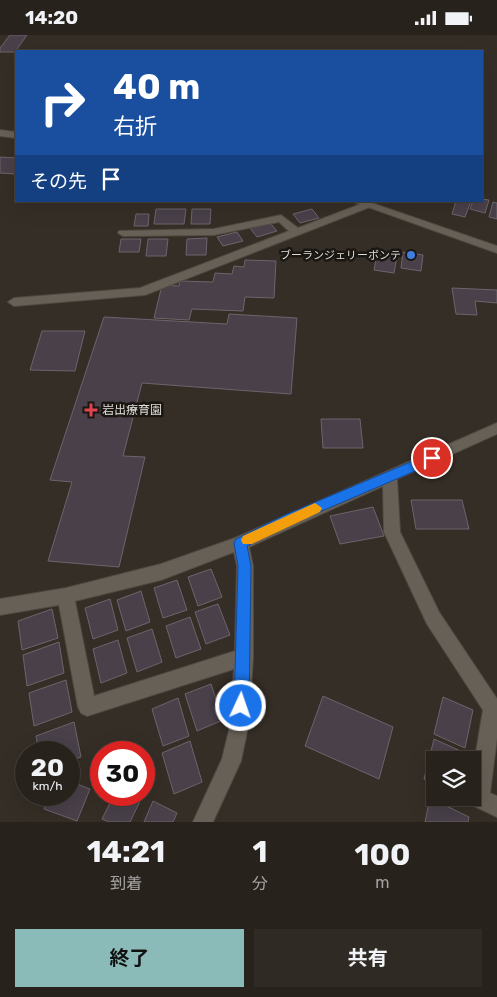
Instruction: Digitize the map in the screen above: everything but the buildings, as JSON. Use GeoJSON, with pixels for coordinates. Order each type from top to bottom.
{"type":"FeatureCollection","features":[{"type":"Feature","properties":{"kind":"street"},"geometry":{"type":"LineString","coordinates":[[0,133],[15,135]]}},
{"type":"Feature","properties":{"kind":"street"},"geometry":{"type":"LineString","coordinates":[[14,302],[142,292],[296,232],[361,203],[497,250]]}},
{"type":"Feature","properties":{"kind":"street"},"geometry":{"type":"LineString","coordinates":[[123,233],[214,232],[281,218],[296,232]]}},
{"type":"Feature","properties":{"kind":"street"},"geometry":{"type":"LineString","coordinates":[[0,607],[66,596],[161,572],[240,543],[497,428]]}},
{"type":"Feature","properties":{"kind":"street"},"geometry":{"type":"LineString","coordinates":[[390,477],[392,533],[433,618],[492,708],[494,718],[479,798],[497,807]]}},
{"type":"Feature","properties":{"kind":"street"},"geometry":{"type":"LineString","coordinates":[[203,822],[231,761],[240,722],[244,657],[245,566],[240,543]]}},
{"type":"Feature","properties":{"kind":"street"},"geometry":{"type":"LineString","coordinates":[[66,596],[87,707],[244,657]]}},
{"type":"Feature","properties":{"kind":"slow traffic"},"geometry":{"type":"LineString","coordinates":[[248,540],[315,508]]}},
{"type":"Feature","properties":{"kind":"place","name":"ブーランジェリーボンテ"},"geometry":{"type":"Point","coordinates":[411,255]}},
{"type":"Feature","properties":{"kind":"place","name":"岩出療育園"},"geometry":{"type":"Point","coordinates":[91,410]}},
{"type":"Feature","properties":{"kind":"route"},"geometry":{"type":"LineString","coordinates":[[241,706],[244,657],[245,566],[240,543],[290,519],[432,458]]}}]}
